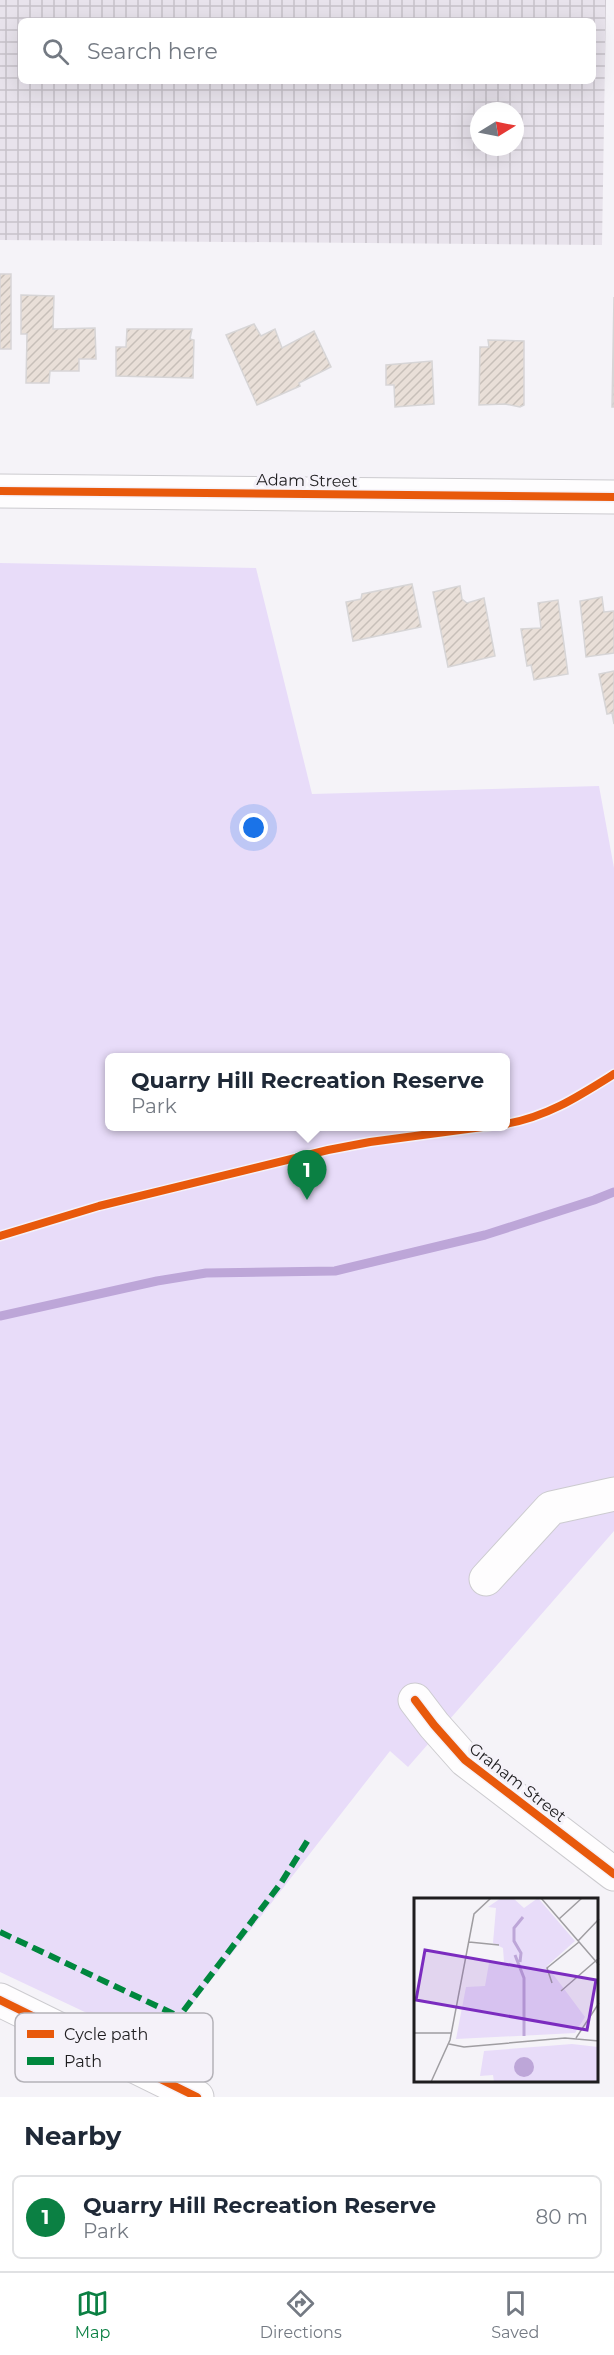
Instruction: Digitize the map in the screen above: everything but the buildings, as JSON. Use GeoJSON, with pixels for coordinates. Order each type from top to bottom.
{"type":"FeatureCollection","features":[{"type":"Feature","properties":{"kind":"main road","name":"Adam Street"},"geometry":{"type":"LineString","coordinates":[[0,491],[614,497]]}},
{"type":"Feature","properties":{"kind":"main road"},"geometry":{"type":"LineString","coordinates":[[486,1579],[551,1508],[614,1494]]}},
{"type":"Feature","properties":{"kind":"main road","name":"Graham Street"},"geometry":{"type":"LineString","coordinates":[[415,1700],[465,1760],[614,1874]]}},
{"type":"Feature","properties":{"kind":"main road"},"geometry":{"type":"LineString","coordinates":[[0,2000],[26,2013]]}},
{"type":"Feature","properties":{"kind":"main road"},"geometry":{"type":"LineString","coordinates":[[167,2082],[197,2097]]}},
{"type":"Feature","properties":{"kind":"shaded area"},"geometry":{"type":"Polygon","coordinates":[[[0,0],[606,0],[602,245],[0,240],[0,0]]]}},
{"type":"Feature","properties":{"kind":"shaded area"},"geometry":{"type":"Polygon","coordinates":[[[0,563],[256,568],[312,794],[599,786],[614,868],[614,1531],[408,1767],[390,1751],[186,2013],[87,2013],[0,1972],[0,563]]]}},
{"type":"Feature","properties":{"kind":"waterway"},"geometry":{"type":"LineString","coordinates":[[0,1316],[157,1281],[206,1273],[335,1271],[485,1235],[614,1192]]}},
{"type":"Feature","properties":{"kind":"marked path"},"geometry":{"type":"LineString","coordinates":[[182,2013],[281,1883],[308,1840]]}},
{"type":"Feature","properties":{"kind":"marked path"},"geometry":{"type":"LineString","coordinates":[[0,1932],[172,2013]]}},
{"type":"Feature","properties":{"kind":"cycle path"},"geometry":{"type":"LineString","coordinates":[[0,491],[614,497]]}},
{"type":"Feature","properties":{"kind":"cycle path"},"geometry":{"type":"LineString","coordinates":[[510,1123],[549,1111],[614,1074]]}},
{"type":"Feature","properties":{"kind":"cycle path"},"geometry":{"type":"LineString","coordinates":[[0,1236],[99,1206],[328,1150],[452,1131]]}},
{"type":"Feature","properties":{"kind":"cycle path"},"geometry":{"type":"LineString","coordinates":[[415,1700],[465,1760],[614,1874]]}},
{"type":"Feature","properties":{"kind":"cycle path"},"geometry":{"type":"LineString","coordinates":[[0,2000],[26,2013]]}},
{"type":"Feature","properties":{"kind":"cycle path"},"geometry":{"type":"LineString","coordinates":[[167,2082],[197,2097]]}},
{"type":"Feature","properties":{"kind":"place","name":"Quarry Hill Recreation Reserve"},"geometry":{"type":"Point","coordinates":[307,1200]}}]}
